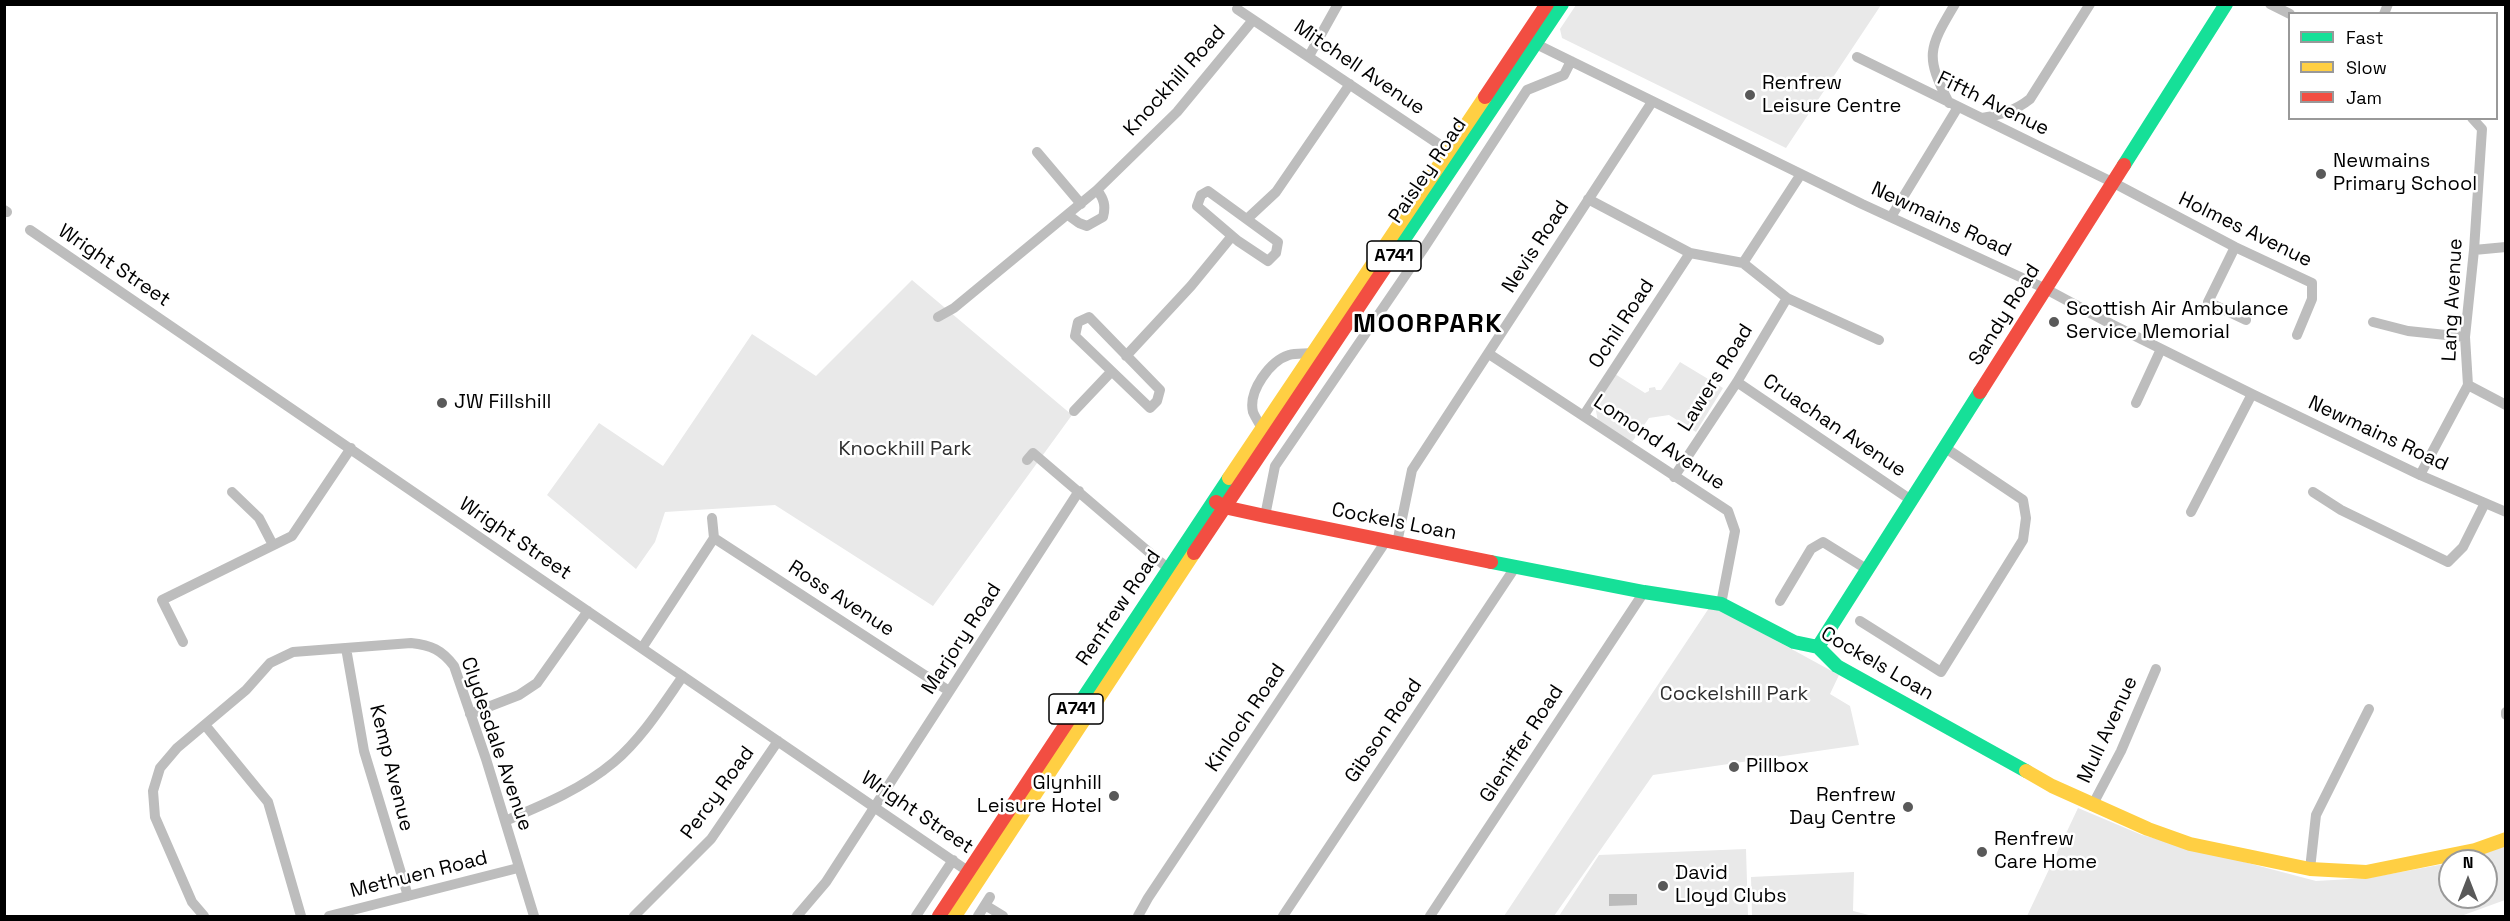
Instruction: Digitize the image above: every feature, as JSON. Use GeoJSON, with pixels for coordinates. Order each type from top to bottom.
{"type":"FeatureCollection","features":[{"type":"Feature","properties":{"kind":"main road","name":"Paisley Road"},"geometry":{"type":"LineString","coordinates":[[1219,504],[1530,40],[1547,4]]}},
{"type":"Feature","properties":{"kind":"main road","name":"Paisley Road"},"geometry":{"type":"LineString","coordinates":[[1530,40],[1562,4]]}},
{"type":"Feature","properties":{"kind":"main road","name":"Sandy Road"},"geometry":{"type":"LineString","coordinates":[[1818,647],[2226,4]]}},
{"type":"Feature","properties":{"kind":"main road","name":"Paisley Road"},"geometry":{"type":"LineString","coordinates":[[1219,504],[1262,429],[1313,353],[1455,154]]}},
{"type":"Feature","properties":{"kind":"main road","name":"Cockels Loan"},"geometry":{"type":"LineString","coordinates":[[1219,504],[1391,542],[1644,592],[1721,604],[1794,642],[1818,647],[1837,666],[2092,806],[2148,830],[2190,844],[2242,857],[2310,869],[2366,872],[2475,850],[2505,839]]}},
{"type":"Feature","properties":{"kind":"main road","name":"Renfrew Road"},"geometry":{"type":"LineString","coordinates":[[939,916],[974,875],[1219,504]]}},
{"type":"Feature","properties":{"kind":"main road","name":"Renfrew Road"},"geometry":{"type":"LineString","coordinates":[[955,916],[974,875]]}},
{"type":"Feature","properties":{"kind":"street"},"geometry":{"type":"LineString","coordinates":[[1309,56],[1338,4]]}},
{"type":"Feature","properties":{"kind":"street"},"geometry":{"type":"LineString","coordinates":[[1891,217],[1953,105],[1935,74],[1932,54],[1938,33],[1955,4]]}},
{"type":"Feature","properties":{"kind":"street"},"geometry":{"type":"LineString","coordinates":[[1981,118],[2000,115],[2020,107],[2030,99],[2090,4]]}},
{"type":"Feature","properties":{"kind":"street"},"geometry":{"type":"LineString","coordinates":[[2270,4],[2288,13]]}},
{"type":"Feature","properties":{"kind":"street","name":"Mitchell Avenue"},"geometry":{"type":"LineString","coordinates":[[1237,9],[1455,154]]}},
{"type":"Feature","properties":{"kind":"street","name":"Knockhill Road"},"geometry":{"type":"LineString","coordinates":[[938,317],[954,308],[1097,190],[1178,112],[1253,20]]}},
{"type":"Feature","properties":{"kind":"street","name":"Newmains Road"},"geometry":{"type":"LineString","coordinates":[[1530,40],[1801,174],[2044,288],[2252,394],[2420,475],[2505,512]]}},
{"type":"Feature","properties":{"kind":"street","name":"Fifth Avenue"},"geometry":{"type":"LineString","coordinates":[[1857,57],[2114,183]]}},
{"type":"Feature","properties":{"kind":"street","name":"Paisley Road"},"geometry":{"type":"LineString","coordinates":[[1265,516],[1275,466],[1424,248],[1527,90],[1564,75],[1571,61]]}},
{"type":"Feature","properties":{"kind":"street"},"geometry":{"type":"LineString","coordinates":[[1074,411],[1191,286],[1246,219],[1275,192],[1350,84]]}},
{"type":"Feature","properties":{"kind":"street","name":"Nevis Road"},"geometry":{"type":"LineString","coordinates":[[1391,542],[1412,470],[1652,102]]}},
{"type":"Feature","properties":{"kind":"street","name":"Lang Avenue"},"geometry":{"type":"LineString","coordinates":[[2420,475],[2468,385],[2465,337],[2474,250],[2482,129],[2474,120]]}},
{"type":"Feature","properties":{"kind":"street"},"geometry":{"type":"LineString","coordinates":[[1037,152],[1081,204]]}},
{"type":"Feature","properties":{"kind":"street"},"geometry":{"type":"LineString","coordinates":[[1743,262],[1801,174]]}},
{"type":"Feature","properties":{"kind":"street","name":"Holmes Avenue"},"geometry":{"type":"LineString","coordinates":[[2114,183],[2235,247],[2312,283],[2312,299],[2297,334]]}},
{"type":"Feature","properties":{"kind":"street"},"geometry":{"type":"LineString","coordinates":[[1068,215],[1087,226],[1103,218],[1105,210],[1103,198],[1097,190]]}},
{"type":"Feature","properties":{"kind":"street"},"geometry":{"type":"LineString","coordinates":[[1208,191],[1246,219],[1278,242],[1276,253],[1268,261],[1197,206],[1201,195],[1208,191]]}},
{"type":"Feature","properties":{"kind":"street"},"geometry":{"type":"LineString","coordinates":[[1588,200],[1690,253],[1743,262],[1787,298],[1879,340]]}},
{"type":"Feature","properties":{"kind":"street","name":"Wright Street"},"geometry":{"type":"LineString","coordinates":[[30,230],[974,875]]}},
{"type":"Feature","properties":{"kind":"street"},"geometry":{"type":"LineString","coordinates":[[2235,247],[2208,302],[2246,320]]}},
{"type":"Feature","properties":{"kind":"street"},"geometry":{"type":"LineString","coordinates":[[2474,250],[2505,247]]}},
{"type":"Feature","properties":{"kind":"street","name":"Ochil Road"},"geometry":{"type":"LineString","coordinates":[[1584,415],[1690,253]]}},
{"type":"Feature","properties":{"kind":"street","name":"Lawers Road"},"geometry":{"type":"LineString","coordinates":[[1674,477],[1737,382],[1787,298]]}},
{"type":"Feature","properties":{"kind":"street"},"geometry":{"type":"LineString","coordinates":[[1089,317],[1126,356],[1160,390],[1157,401],[1150,408],[1075,336],[1078,322],[1089,317]]}},
{"type":"Feature","properties":{"kind":"street"},"geometry":{"type":"LineString","coordinates":[[2373,322],[2408,331],[2465,337]]}},
{"type":"Feature","properties":{"kind":"street"},"geometry":{"type":"LineString","coordinates":[[2136,403],[2162,349]]}},
{"type":"Feature","properties":{"kind":"street"},"geometry":{"type":"LineString","coordinates":[[1262,429],[1253,412],[1252,403],[1264,376],[1277,362],[1289,355],[1313,353]]}},
{"type":"Feature","properties":{"kind":"street","name":"Lomond Avenue"},"geometry":{"type":"LineString","coordinates":[[1489,354],[1728,511],[1735,531],[1721,604]]}},
{"type":"Feature","properties":{"kind":"street","name":"Cruachan Avenue"},"geometry":{"type":"LineString","coordinates":[[1737,382],[1911,500]]}},
{"type":"Feature","properties":{"kind":"street"},"geometry":{"type":"LineString","coordinates":[[2468,385],[2505,405]]}},
{"type":"Feature","properties":{"kind":"street"},"geometry":{"type":"LineString","coordinates":[[2191,512],[2252,394]]}},
{"type":"Feature","properties":{"kind":"street"},"geometry":{"type":"LineString","coordinates":[[1860,621],[1941,672],[2023,540],[2026,518],[2023,500],[1944,447]]}},
{"type":"Feature","properties":{"kind":"street"},"geometry":{"type":"LineString","coordinates":[[183,642],[162,600],[292,536],[351,448]]}},
{"type":"Feature","properties":{"kind":"street"},"geometry":{"type":"LineString","coordinates":[[1027,460],[1033,453],[1174,573]]}},
{"type":"Feature","properties":{"kind":"street","name":"Marjory Road"},"geometry":{"type":"LineString","coordinates":[[797,916],[826,882],[1079,491]]}},
{"type":"Feature","properties":{"kind":"street"},"geometry":{"type":"LineString","coordinates":[[232,492],[259,518],[273,545]]}},
{"type":"Feature","properties":{"kind":"street"},"geometry":{"type":"LineString","coordinates":[[2313,492],[2341,510],[2448,562],[2463,547],[2485,503]]}},
{"type":"Feature","properties":{"kind":"street"},"geometry":{"type":"LineString","coordinates":[[642,648],[714,538],[712,518]]}},
{"type":"Feature","properties":{"kind":"street","name":"Ross Avenue"},"geometry":{"type":"LineString","coordinates":[[714,538],[949,691]]}},
{"type":"Feature","properties":{"kind":"street","name":"Kinloch Road"},"geometry":{"type":"LineString","coordinates":[[1138,916],[1148,898],[1391,542]]}},
{"type":"Feature","properties":{"kind":"street"},"geometry":{"type":"LineString","coordinates":[[1780,601],[1811,549],[1823,542],[1868,570]]}},
{"type":"Feature","properties":{"kind":"street","name":"Gibson Road"},"geometry":{"type":"LineString","coordinates":[[1283,916],[1516,566]]}},
{"type":"Feature","properties":{"kind":"street","name":"Gleniffer Road"},"geometry":{"type":"LineString","coordinates":[[1430,916],[1644,592]]}},
{"type":"Feature","properties":{"kind":"street"},"geometry":{"type":"LineString","coordinates":[[470,714],[519,695],[537,683],[588,611]]}},
{"type":"Feature","properties":{"kind":"street","name":"Clydesdale Avenue"},"geometry":{"type":"LineString","coordinates":[[206,725],[246,690],[270,663],[293,652],[411,643],[429,645],[446,654],[454,666],[506,821],[534,916]]}},
{"type":"Feature","properties":{"kind":"street","name":"Kemp Avenue"},"geometry":{"type":"LineString","coordinates":[[346,648],[364,751],[408,896]]}},
{"type":"Feature","properties":{"kind":"street","name":"Mull Avenue"},"geometry":{"type":"LineString","coordinates":[[2092,806],[2121,751],[2156,669]]}},
{"type":"Feature","properties":{"kind":"street"},"geometry":{"type":"LineString","coordinates":[[506,821],[555,800],[586,783],[614,762],[638,738],[683,676]]}},
{"type":"Feature","properties":{"kind":"street"},"geometry":{"type":"LineString","coordinates":[[2310,869],[2316,815],[2369,709]]}},
{"type":"Feature","properties":{"kind":"street"},"geometry":{"type":"LineString","coordinates":[[204,916],[192,902],[155,817],[153,791],[160,768],[177,748],[206,725],[268,802],[302,916]]}},
{"type":"Feature","properties":{"kind":"street","name":"Percy Road"},"geometry":{"type":"LineString","coordinates":[[634,916],[711,839],[778,741]]}},
{"type":"Feature","properties":{"kind":"street"},"geometry":{"type":"LineString","coordinates":[[916,916],[953,860]]}},
{"type":"Feature","properties":{"kind":"street","name":"Methuen Road"},"geometry":{"type":"LineString","coordinates":[[329,916],[518,868]]}},
{"type":"Feature","properties":{"kind":"street"},"geometry":{"type":"LineString","coordinates":[[978,916],[987,901],[1003,916]]}},
{"type":"Feature","properties":{"kind":"green space","name":"Renfrew Leisure Centre"},"geometry":{"type":"Polygon","coordinates":[[[1576,5],[1881,5],[1786,148],[1562,38],[1560,29],[1576,5]]]}},
{"type":"Feature","properties":{"kind":"green space","name":"Knockhill Park"},"geometry":{"type":"Polygon","coordinates":[[[912,280],[1072,415],[933,606],[775,505],[665,512],[655,542],[636,569],[547,495],[599,423],[663,466],[752,334],[816,376],[912,280]]]}},
{"type":"Feature","properties":{"kind":"green space"},"geometry":{"type":"Polygon","coordinates":[[[1680,362],[1723,388],[1696,432],[1669,415],[1649,418],[1632,442],[1598,422],[1595,405],[1615,374],[1645,393],[1649,391],[1649,388],[1655,387],[1656,390],[1661,390],[1680,362]]]}},
{"type":"Feature","properties":{"kind":"green space","name":"Cockelshill Park"},"geometry":{"type":"Polygon","coordinates":[[[1711,605],[1839,675],[1830,694],[1850,706],[1859,745],[1653,775],[1554,916],[1504,916],[1711,605]]]}},
{"type":"Feature","properties":{"kind":"green space"},"geometry":{"type":"Polygon","coordinates":[[[2078,808],[2142,835],[2316,881],[2368,878],[2438,865],[2438,909],[2480,909],[2461,916],[2027,916],[2078,808]]]}},
{"type":"Feature","properties":{"kind":"green space"},"geometry":{"type":"Polygon","coordinates":[[[2505,845],[2505,900],[2498,903],[2498,849],[2494,849],[2505,845]]]}},
{"type":"Feature","properties":{"kind":"green space","name":"David Lloyd Clubs"},"geometry":{"type":"Polygon","coordinates":[[[1746,849],[1748,916],[1559,916],[1599,855],[1746,849]]]}},
{"type":"Feature","properties":{"kind":"green space"},"geometry":{"type":"Polygon","coordinates":[[[1854,872],[1853,911],[1873,916],[1752,916],[1751,877],[1854,872]]]}},
{"type":"Feature","properties":{"kind":"shaded area"},"geometry":{"type":"Polygon","coordinates":[[[1609,894],[1637,894],[1637,905],[1609,906],[1609,894]]]}},
{"type":"Feature","properties":{"kind":"traffic: fast"},"geometry":{"type":"LineString","coordinates":[[1388,263],[1562,4]]}},
{"type":"Feature","properties":{"kind":"traffic: fast"},"geometry":{"type":"LineString","coordinates":[[2124,165],[2226,4]]}},
{"type":"Feature","properties":{"kind":"traffic: fast"},"geometry":{"type":"LineString","coordinates":[[1818,647],[1980,392]]}},
{"type":"Feature","properties":{"kind":"traffic: fast"},"geometry":{"type":"LineString","coordinates":[[1070,718],[1229,478]]}},
{"type":"Feature","properties":{"kind":"traffic: fast"},"geometry":{"type":"LineString","coordinates":[[1491,562],[1644,592],[1721,604],[1794,642],[1818,647],[1837,666],[2026,771]]}},
{"type":"Feature","properties":{"kind":"traffic: slow"},"geometry":{"type":"LineString","coordinates":[[1229,478],[1485,97]]}},
{"type":"Feature","properties":{"kind":"traffic: slow"},"geometry":{"type":"LineString","coordinates":[[955,916],[1194,553]]}},
{"type":"Feature","properties":{"kind":"traffic: slow"},"geometry":{"type":"LineString","coordinates":[[2026,771],[2052,786],[2148,829],[2190,844],[2310,869],[2366,872],[2475,850],[2506,839]]}},
{"type":"Feature","properties":{"kind":"traffic: jam"},"geometry":{"type":"LineString","coordinates":[[1485,97],[1547,4]]}},
{"type":"Feature","properties":{"kind":"traffic: jam"},"geometry":{"type":"LineString","coordinates":[[1980,392],[2124,165]]}},
{"type":"Feature","properties":{"kind":"traffic: jam"},"geometry":{"type":"LineString","coordinates":[[1194,553],[1388,263]]}},
{"type":"Feature","properties":{"kind":"traffic: jam"},"geometry":{"type":"LineString","coordinates":[[1216,502],[1224,507],[1265,516],[1491,562]]}},
{"type":"Feature","properties":{"kind":"traffic: jam"},"geometry":{"type":"LineString","coordinates":[[939,916],[1070,718]]}},
{"type":"Feature","properties":{"kind":"place","name":"Renfrew Leisure Centre"},"geometry":{"type":"Point","coordinates":[1750,95]}},
{"type":"Feature","properties":{"kind":"place","name":"Newmains Primary School"},"geometry":{"type":"Point","coordinates":[2321,174]}},
{"type":"Feature","properties":{"kind":"place","name":"Scottish Air Ambulance Service Memorial"},"geometry":{"type":"Point","coordinates":[2054,322]}},
{"type":"Feature","properties":{"kind":"place","name":"JW Fillshill"},"geometry":{"type":"Point","coordinates":[442,403]}},
{"type":"Feature","properties":{"kind":"place","name":"Pillbox"},"geometry":{"type":"Point","coordinates":[1734,767]}},
{"type":"Feature","properties":{"kind":"place","name":"Glynhill Leisure Hotel"},"geometry":{"type":"Point","coordinates":[1114,796]}},
{"type":"Feature","properties":{"kind":"place","name":"Renfrew Day Centre"},"geometry":{"type":"Point","coordinates":[1908,807]}},
{"type":"Feature","properties":{"kind":"place","name":"Renfrew Care Home"},"geometry":{"type":"Point","coordinates":[1982,852]}},
{"type":"Feature","properties":{"kind":"place","name":"David Lloyd Clubs"},"geometry":{"type":"Point","coordinates":[1663,886]}},
{"type":"Feature","properties":{"kind":"district","name":"MOORPARK"},"geometry":{"type":"Point","coordinates":[1428,325]}}]}
